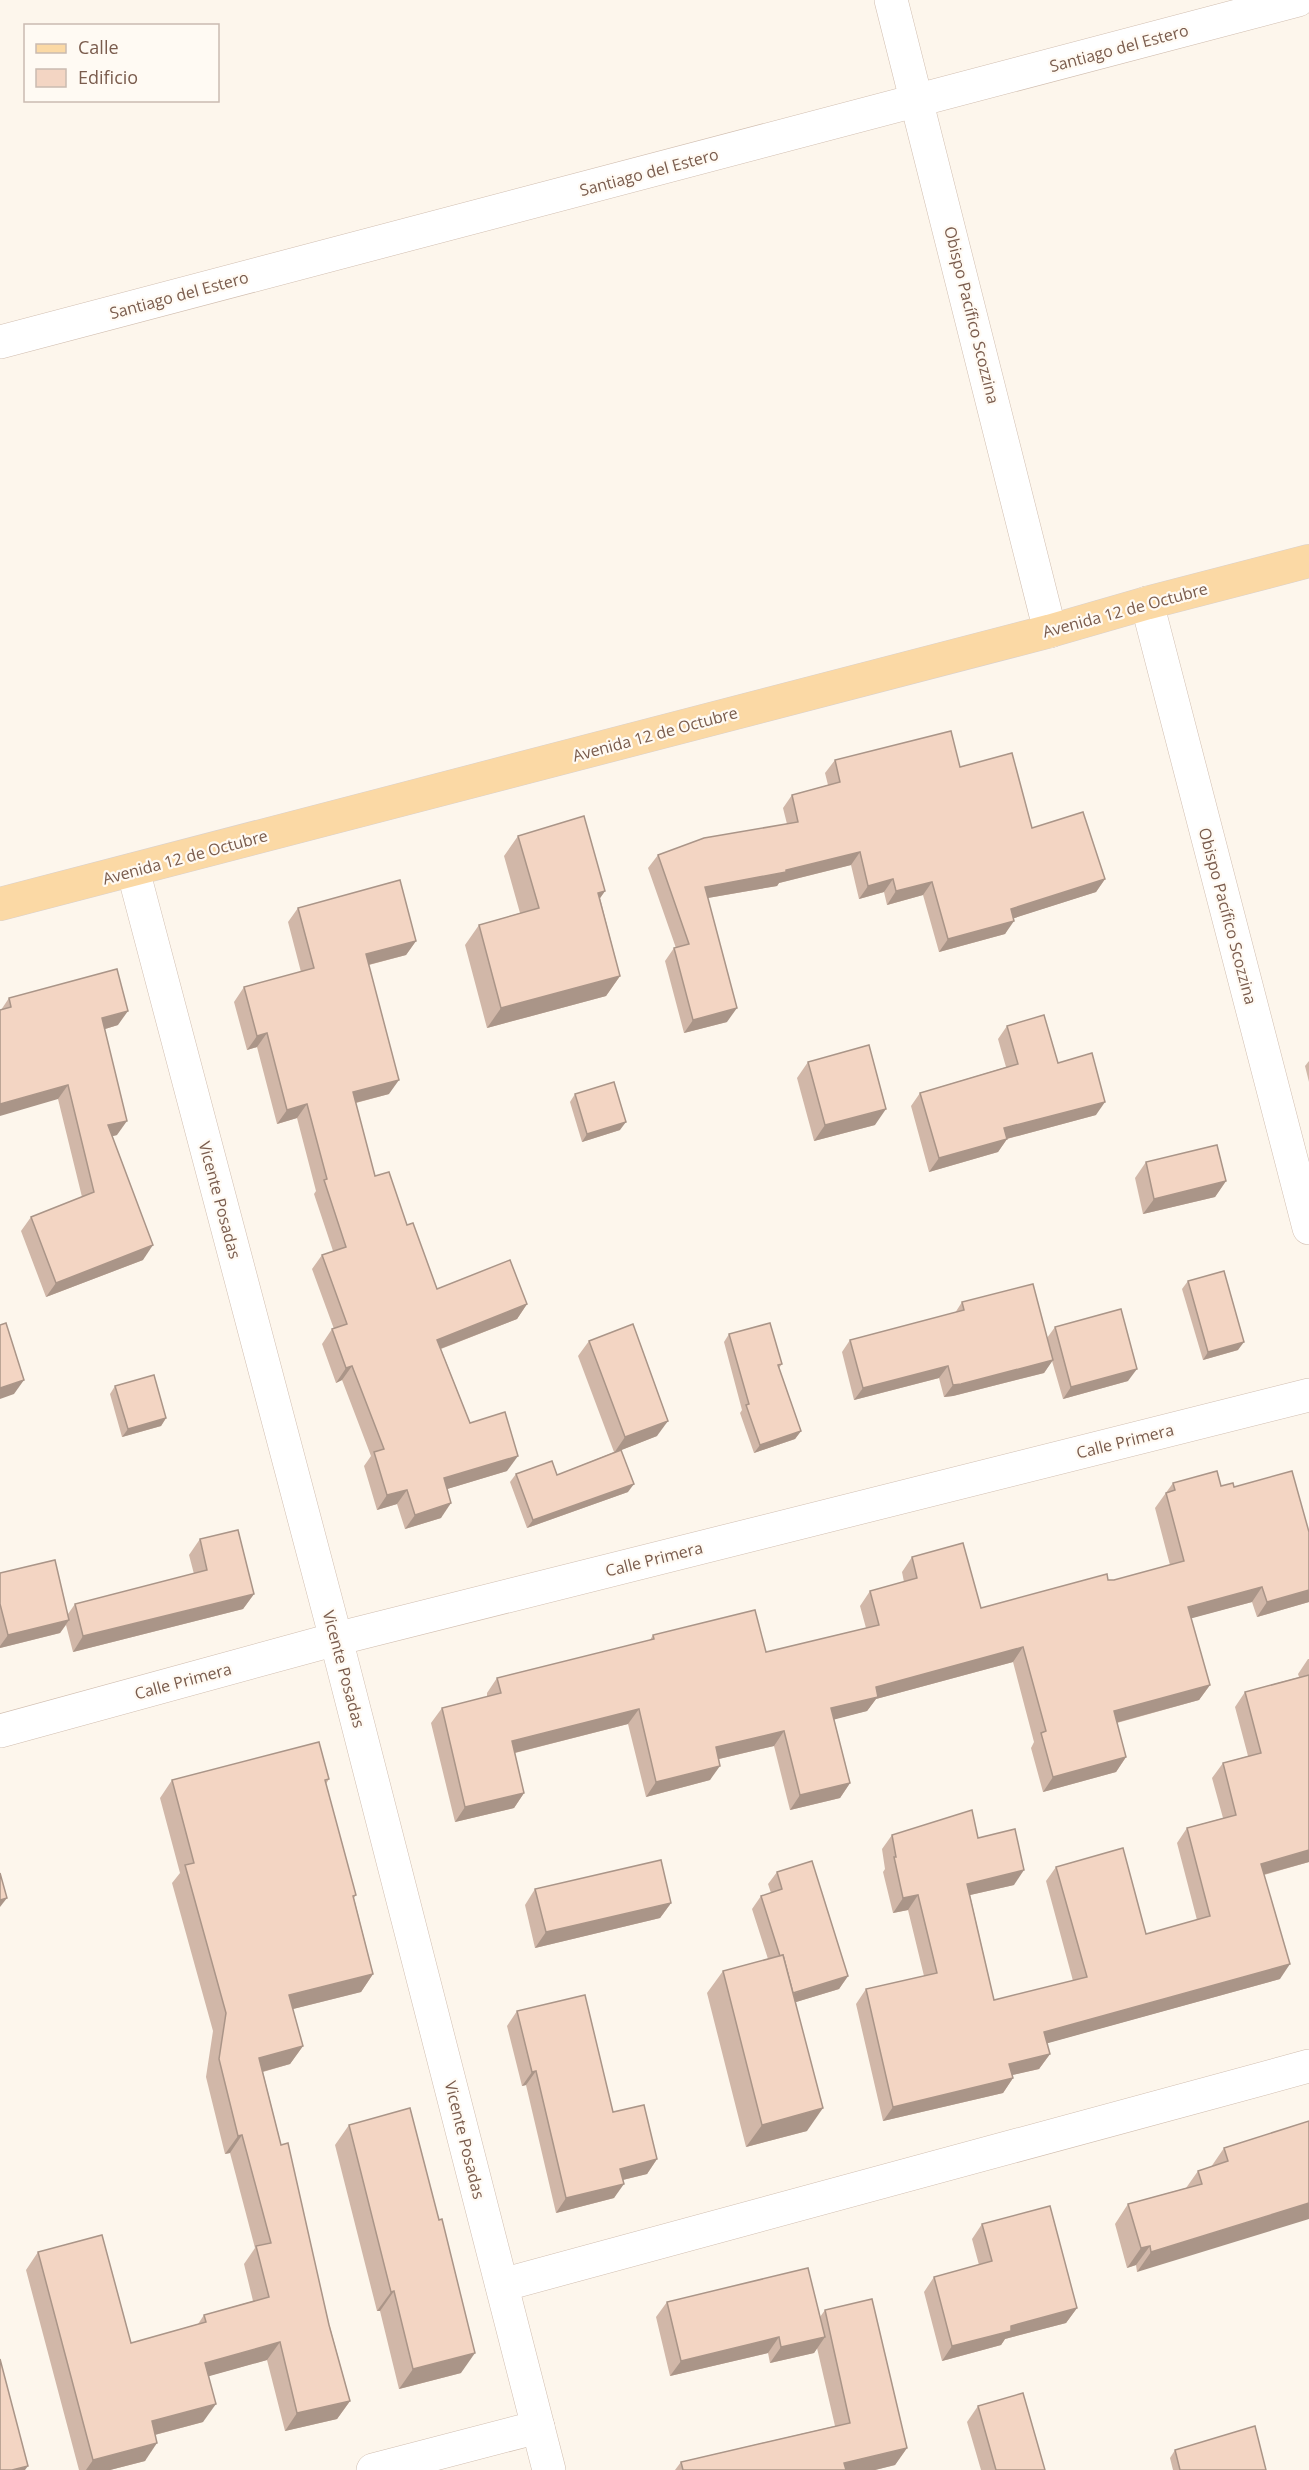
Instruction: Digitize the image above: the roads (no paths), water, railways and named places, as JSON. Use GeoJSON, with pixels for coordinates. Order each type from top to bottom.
{"type":"FeatureCollection","features":[{"type":"Feature","properties":{"kind":"main road","name":"Avenida 12 de Octubre"},"geometry":{"type":"LineString","coordinates":[[0,904],[1050,632],[1147,603],[1309,561]]}},
{"type":"Feature","properties":{"kind":"street","name":"Obispo Pacífico Scozzina"},"geometry":{"type":"LineString","coordinates":[[891,0],[919,102],[1050,632]]}},
{"type":"Feature","properties":{"kind":"street","name":"Santiago del Estero"},"geometry":{"type":"LineString","coordinates":[[0,342],[919,102],[1298,0]]}},
{"type":"Feature","properties":{"kind":"street","name":"Obispo Pacífico Scozzina"},"geometry":{"type":"LineString","coordinates":[[1147,603],[1309,1228]]}},
{"type":"Feature","properties":{"kind":"street","name":"Vicente Posadas"},"geometry":{"type":"LineString","coordinates":[[133,870],[336,1639],[549,2470]]}},
{"type":"Feature","properties":{"kind":"street","name":"Calle Primera"},"geometry":{"type":"LineString","coordinates":[[0,1731],[336,1639],[1309,1395]]}},
{"type":"Feature","properties":{"kind":"street"},"geometry":{"type":"LineString","coordinates":[[502,2285],[1309,2066]]}},
{"type":"Feature","properties":{"kind":"street"},"geometry":{"type":"LineString","coordinates":[[373,2470],[538,2427]]}}]}
